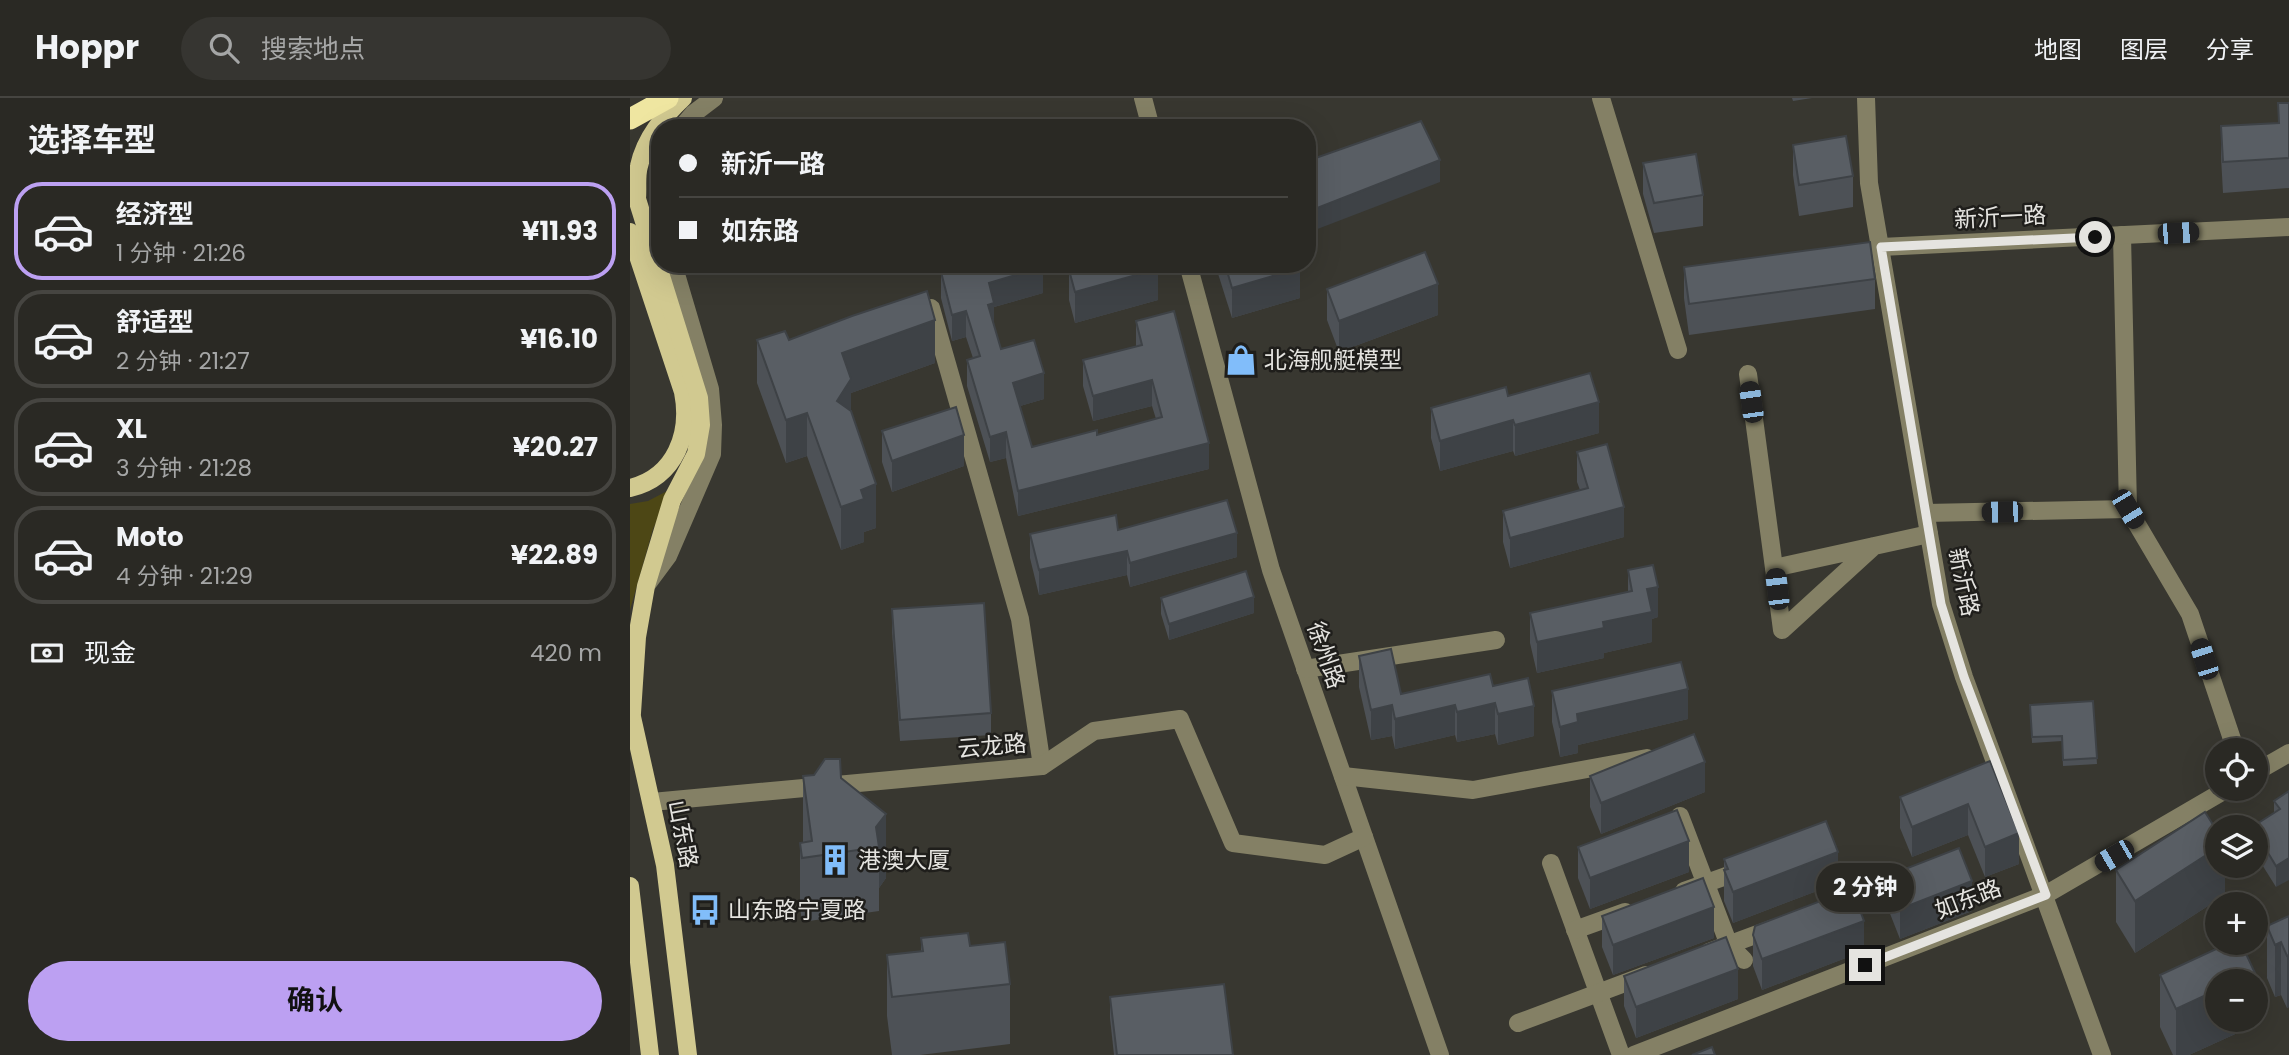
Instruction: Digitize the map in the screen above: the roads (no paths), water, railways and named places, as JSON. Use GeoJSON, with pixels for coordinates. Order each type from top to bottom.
{"type":"FeatureCollection","features":[{"type":"Feature","properties":{"kind":"highway"},"geometry":{"type":"LineString","coordinates":[[630,119],[671,98]]}},
{"type":"Feature","properties":{"kind":"main road","name":"山东路"},"geometry":{"type":"LineString","coordinates":[[663,119],[683,98]]}},
{"type":"Feature","properties":{"kind":"main road","name":"山东路"},"geometry":{"type":"LineString","coordinates":[[651,138],[638,167],[638,199],[651,218]]}},
{"type":"Feature","properties":{"kind":"main road"},"geometry":{"type":"LineString","coordinates":[[630,232],[683,391],[687,411],[678,452],[667,466],[652,478],[630,488]]}},
{"type":"Feature","properties":{"kind":"main road","name":"山东路"},"geometry":{"type":"LineString","coordinates":[[666,273],[699,398],[701,425],[696,454],[672,499],[646,586],[637,637],[631,710],[652,802],[672,912],[688,1055]]}},
{"type":"Feature","properties":{"kind":"main road"},"geometry":{"type":"LineString","coordinates":[[630,886],[650,1055]]}},
{"type":"Feature","properties":{"kind":"street"},"geometry":{"type":"LineString","coordinates":[[671,98],[686,119]]}},
{"type":"Feature","properties":{"kind":"street"},"geometry":{"type":"LineString","coordinates":[[689,119],[713,98]]}},
{"type":"Feature","properties":{"kind":"street"},"geometry":{"type":"LineString","coordinates":[[1143,98],[1149,119]]}},
{"type":"Feature","properties":{"kind":"street"},"geometry":{"type":"LineString","coordinates":[[1601,98],[1678,350]]}},
{"type":"Feature","properties":{"kind":"street","name":"新沂路"},"geometry":{"type":"LineString","coordinates":[[1866,98],[1869,183],[1941,604],[1964,677],[2046,895],[2102,1055]]}},
{"type":"Feature","properties":{"kind":"street","name":"新沂一路"},"geometry":{"type":"LineString","coordinates":[[1881,247],[2289,227]]}},
{"type":"Feature","properties":{"kind":"street"},"geometry":{"type":"LineString","coordinates":[[2122,235],[2128,509],[2190,614],[2232,738]]}},
{"type":"Feature","properties":{"kind":"street"},"geometry":{"type":"LineString","coordinates":[[646,586],[668,556],[712,454],[710,389],[676,273]]}},
{"type":"Feature","properties":{"kind":"street","name":"徐州路"},"geometry":{"type":"LineString","coordinates":[[1190,273],[1271,570],[1440,1055]]}},
{"type":"Feature","properties":{"kind":"street"},"geometry":{"type":"LineString","coordinates":[[931,308],[1020,619],[1042,766]]}},
{"type":"Feature","properties":{"kind":"street"},"geometry":{"type":"LineString","coordinates":[[1748,374],[1782,631],[1874,546]]}},
{"type":"Feature","properties":{"kind":"street"},"geometry":{"type":"LineString","coordinates":[[1926,513],[2128,509]]}},
{"type":"Feature","properties":{"kind":"street"},"geometry":{"type":"LineString","coordinates":[[1774,568],[1929,534]]}},
{"type":"Feature","properties":{"kind":"street"},"geometry":{"type":"LineString","coordinates":[[1305,669],[1496,640]]}},
{"type":"Feature","properties":{"kind":"street","name":"云龙路"},"geometry":{"type":"LineString","coordinates":[[652,802],[1042,766],[1094,731],[1180,719],[1233,842],[1325,855],[1364,837]]}},
{"type":"Feature","properties":{"kind":"street"},"geometry":{"type":"LineString","coordinates":[[2268,765],[2289,753]]}},
{"type":"Feature","properties":{"kind":"street"},"geometry":{"type":"LineString","coordinates":[[1343,776],[1473,790],[1654,757]]}},
{"type":"Feature","properties":{"kind":"street","name":"如东路"},"geometry":{"type":"LineString","coordinates":[[1634,1055],[2046,895],[2207,801]]}},
{"type":"Feature","properties":{"kind":"street"},"geometry":{"type":"LineString","coordinates":[[1680,816],[1729,945],[1744,960]]}},
{"type":"Feature","properties":{"kind":"street"},"geometry":{"type":"LineString","coordinates":[[1551,863],[1621,1055]]}},
{"type":"Feature","properties":{"kind":"street"},"geometry":{"type":"LineString","coordinates":[[1666,898],[1756,865]]}},
{"type":"Feature","properties":{"kind":"street"},"geometry":{"type":"LineString","coordinates":[[1575,930],[1640,907]]}},
{"type":"Feature","properties":{"kind":"street"},"geometry":{"type":"LineString","coordinates":[[1690,959],[1793,921]]}},
{"type":"Feature","properties":{"kind":"street"},"geometry":{"type":"LineString","coordinates":[[1518,1023],[1664,969]]}},
{"type":"Feature","properties":{"kind":"place","name":"北海舰艇模型"},"geometry":{"type":"Point","coordinates":[1241,360]}},
{"type":"Feature","properties":{"kind":"place","name":"港澳大厦"},"geometry":{"type":"Point","coordinates":[835,860]}},
{"type":"Feature","properties":{"kind":"place","name":"山东路宁夏路"},"geometry":{"type":"Point","coordinates":[705,910]}}]}
